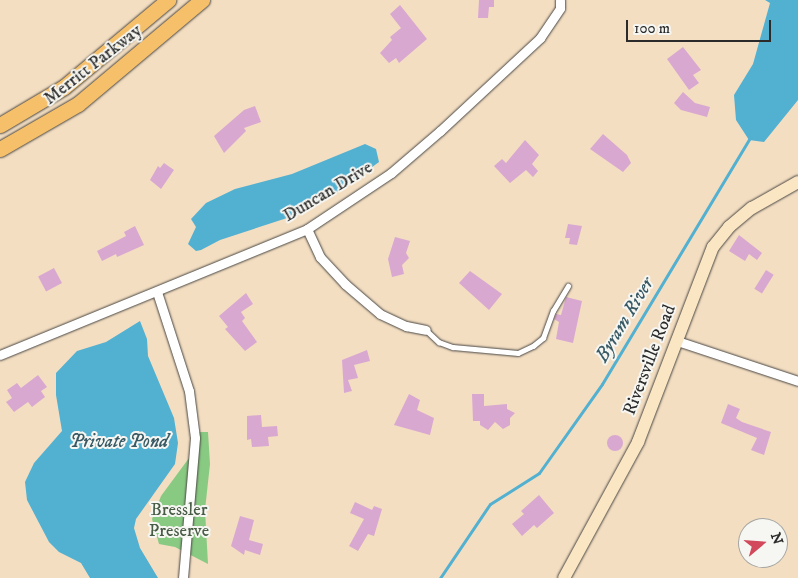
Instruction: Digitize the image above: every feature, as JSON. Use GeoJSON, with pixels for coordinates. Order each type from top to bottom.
{"type":"FeatureCollection","features":[{"type":"Feature","properties":{"kind":"highway","name":"Merritt Parkway"},"geometry":{"type":"LineString","coordinates":[[0,125],[64,87],[168,0]]}},
{"type":"Feature","properties":{"kind":"highway","name":"Merritt Parkway"},"geometry":{"type":"LineString","coordinates":[[0,149],[78,104],[202,0]]}},
{"type":"Feature","properties":{"kind":"street","name":"Duncan Drive"},"geometry":{"type":"LineString","coordinates":[[0,355],[307,229],[391,174],[440,131],[540,38],[560,8],[560,0]]}},
{"type":"Feature","properties":{"kind":"street","name":"Riversville Road"},"geometry":{"type":"LineString","coordinates":[[564,578],[638,442],[701,272],[713,247],[729,227],[752,208],[798,182]]}},
{"type":"Feature","properties":{"kind":"street"},"geometry":{"type":"LineString","coordinates":[[307,229],[320,257],[345,284],[380,314],[406,326],[426,330]]}},
{"type":"Feature","properties":{"kind":"street"},"geometry":{"type":"LineString","coordinates":[[156,292],[189,391],[195,438],[183,578]]}},
{"type":"Feature","properties":{"kind":"street"},"geometry":{"type":"LineString","coordinates":[[677,341],[798,381]]}},
{"type":"Feature","properties":{"kind":"lane"},"geometry":{"type":"LineString","coordinates":[[426,330],[439,342],[453,347],[518,353],[534,346],[543,338],[553,311],[568,286]]}},
{"type":"Feature","properties":{"kind":"green space","name":"Bressler Preserve"},"geometry":{"type":"Polygon","coordinates":[[[191,432],[208,432],[210,464],[205,510],[208,564],[175,547],[159,544],[152,519],[161,496],[192,454],[191,432]]]}},
{"type":"Feature","properties":{"kind":"water"},"geometry":{"type":"Polygon","coordinates":[[[765,0],[798,0],[798,100],[764,142],[749,140],[736,120],[734,95],[753,64],[770,3],[765,0]]]}},
{"type":"Feature","properties":{"kind":"water"},"geometry":{"type":"Polygon","coordinates":[[[365,144],[376,149],[379,162],[342,189],[287,218],[220,240],[201,250],[196,251],[188,244],[196,227],[191,219],[206,203],[235,189],[292,174],[365,144]]]}},
{"type":"Feature","properties":{"kind":"water","name":"Private Pond"},"geometry":{"type":"Polygon","coordinates":[[[140,321],[147,339],[148,356],[174,418],[178,443],[175,464],[136,519],[134,528],[140,548],[158,578],[90,578],[81,563],[59,552],[49,542],[27,500],[25,482],[34,463],[62,431],[56,395],[56,373],[77,351],[106,342],[140,321]]]}},
{"type":"Feature","properties":{"kind":"building"},"geometry":{"type":"Polygon","coordinates":[[[479,0],[494,0],[494,7],[489,7],[488,18],[478,18],[479,0]]]}},
{"type":"Feature","properties":{"kind":"building"},"geometry":{"type":"Polygon","coordinates":[[[400,5],[427,39],[399,63],[396,58],[389,63],[380,53],[392,40],[390,37],[401,28],[390,14],[400,5]]]}},
{"type":"Feature","properties":{"kind":"building"},"geometry":{"type":"Polygon","coordinates":[[[683,47],[701,70],[693,75],[699,83],[689,90],[667,59],[683,47]]]}},
{"type":"Feature","properties":{"kind":"building"},"geometry":{"type":"Polygon","coordinates":[[[683,92],[695,103],[710,107],[707,117],[681,110],[674,103],[683,92]]]}},
{"type":"Feature","properties":{"kind":"building"},"geometry":{"type":"Polygon","coordinates":[[[255,106],[261,122],[244,128],[246,131],[224,153],[214,136],[244,110],[255,106]]]}},
{"type":"Feature","properties":{"kind":"building"},"geometry":{"type":"Polygon","coordinates":[[[603,134],[627,155],[631,163],[623,172],[590,149],[603,134]]]}},
{"type":"Feature","properties":{"kind":"building"},"geometry":{"type":"Polygon","coordinates":[[[525,140],[539,155],[532,164],[538,171],[533,177],[526,170],[510,183],[494,166],[502,159],[506,163],[525,140]]]}},
{"type":"Feature","properties":{"kind":"building"},"geometry":{"type":"Polygon","coordinates":[[[164,163],[174,170],[161,189],[150,180],[158,166],[160,168],[164,163]]]}},
{"type":"Feature","properties":{"kind":"building"},"geometry":{"type":"Polygon","coordinates":[[[568,224],[582,226],[577,245],[569,244],[570,238],[565,238],[568,224]]]}},
{"type":"Feature","properties":{"kind":"building"},"geometry":{"type":"Polygon","coordinates":[[[135,226],[144,245],[117,257],[116,254],[102,261],[97,251],[126,236],[124,232],[135,226]]]}},
{"type":"Feature","properties":{"kind":"building"},"geometry":{"type":"Polygon","coordinates":[[[739,235],[762,253],[757,260],[749,254],[745,261],[729,251],[739,235]]]}},
{"type":"Feature","properties":{"kind":"building"},"geometry":{"type":"Polygon","coordinates":[[[395,237],[410,241],[406,253],[409,258],[402,265],[404,274],[392,277],[388,259],[395,237]]]}},
{"type":"Feature","properties":{"kind":"building"},"geometry":{"type":"Polygon","coordinates":[[[54,268],[62,283],[46,291],[38,276],[54,268]]]}},
{"type":"Feature","properties":{"kind":"building"},"geometry":{"type":"Polygon","coordinates":[[[766,270],[774,275],[762,293],[754,289],[766,270]]]}},
{"type":"Feature","properties":{"kind":"building"},"geometry":{"type":"Polygon","coordinates":[[[470,271],[502,294],[489,310],[459,283],[470,271]]]}},
{"type":"Feature","properties":{"kind":"building"},"geometry":{"type":"Polygon","coordinates":[[[246,293],[253,304],[241,312],[245,318],[242,321],[257,342],[245,351],[225,329],[228,327],[219,316],[246,293]]]}},
{"type":"Feature","properties":{"kind":"building"},"geometry":{"type":"Polygon","coordinates":[[[566,297],[582,301],[573,343],[556,339],[559,322],[554,319],[556,314],[561,315],[566,297]]]}},
{"type":"Feature","properties":{"kind":"building"},"geometry":{"type":"Polygon","coordinates":[[[367,350],[370,361],[354,365],[358,378],[348,380],[352,391],[344,393],[342,360],[367,350]]]}},
{"type":"Feature","properties":{"kind":"building"},"geometry":{"type":"Polygon","coordinates":[[[38,375],[47,387],[41,391],[45,397],[32,407],[28,402],[14,412],[6,402],[12,398],[7,390],[17,383],[21,388],[38,375]]]}},
{"type":"Feature","properties":{"kind":"building"},"geometry":{"type":"Polygon","coordinates":[[[409,394],[420,400],[417,410],[434,418],[430,435],[394,425],[409,394]]]}},
{"type":"Feature","properties":{"kind":"building"},"geometry":{"type":"Polygon","coordinates":[[[472,394],[484,394],[484,406],[507,404],[507,409],[515,413],[510,418],[510,425],[503,429],[495,422],[488,430],[480,425],[480,421],[473,421],[472,394]]]}},
{"type":"Feature","properties":{"kind":"building"},"geometry":{"type":"Polygon","coordinates":[[[728,404],[740,409],[736,418],[742,422],[771,432],[764,455],[751,450],[757,438],[721,423],[728,404]]]}},
{"type":"Feature","properties":{"kind":"building"},"geometry":{"type":"Polygon","coordinates":[[[261,415],[262,427],[277,426],[278,436],[268,437],[269,446],[252,447],[251,439],[247,440],[247,416],[261,415]]]}},
{"type":"Feature","properties":{"kind":"building"},"geometry":{"type":"Polygon","coordinates":[[[615,435],[623,443],[615,451],[607,443],[615,435]]]}},
{"type":"Feature","properties":{"kind":"building"},"geometry":{"type":"Polygon","coordinates":[[[539,495],[554,513],[537,528],[534,525],[522,536],[512,524],[524,514],[521,511],[539,495]]]}},
{"type":"Feature","properties":{"kind":"building"},"geometry":{"type":"Polygon","coordinates":[[[355,502],[372,510],[374,506],[382,509],[374,536],[368,534],[358,551],[349,546],[364,519],[350,513],[355,502]]]}},
{"type":"Feature","properties":{"kind":"building"},"geometry":{"type":"Polygon","coordinates":[[[240,516],[254,520],[249,540],[263,544],[260,555],[245,550],[244,555],[231,546],[240,516]]]}},
{"type":"Feature","properties":{"kind":"waterway","name":"Byram River"},"geometry":{"type":"LineString","coordinates":[[440,578],[490,504],[539,473],[602,384],[750,138]]}}]}
